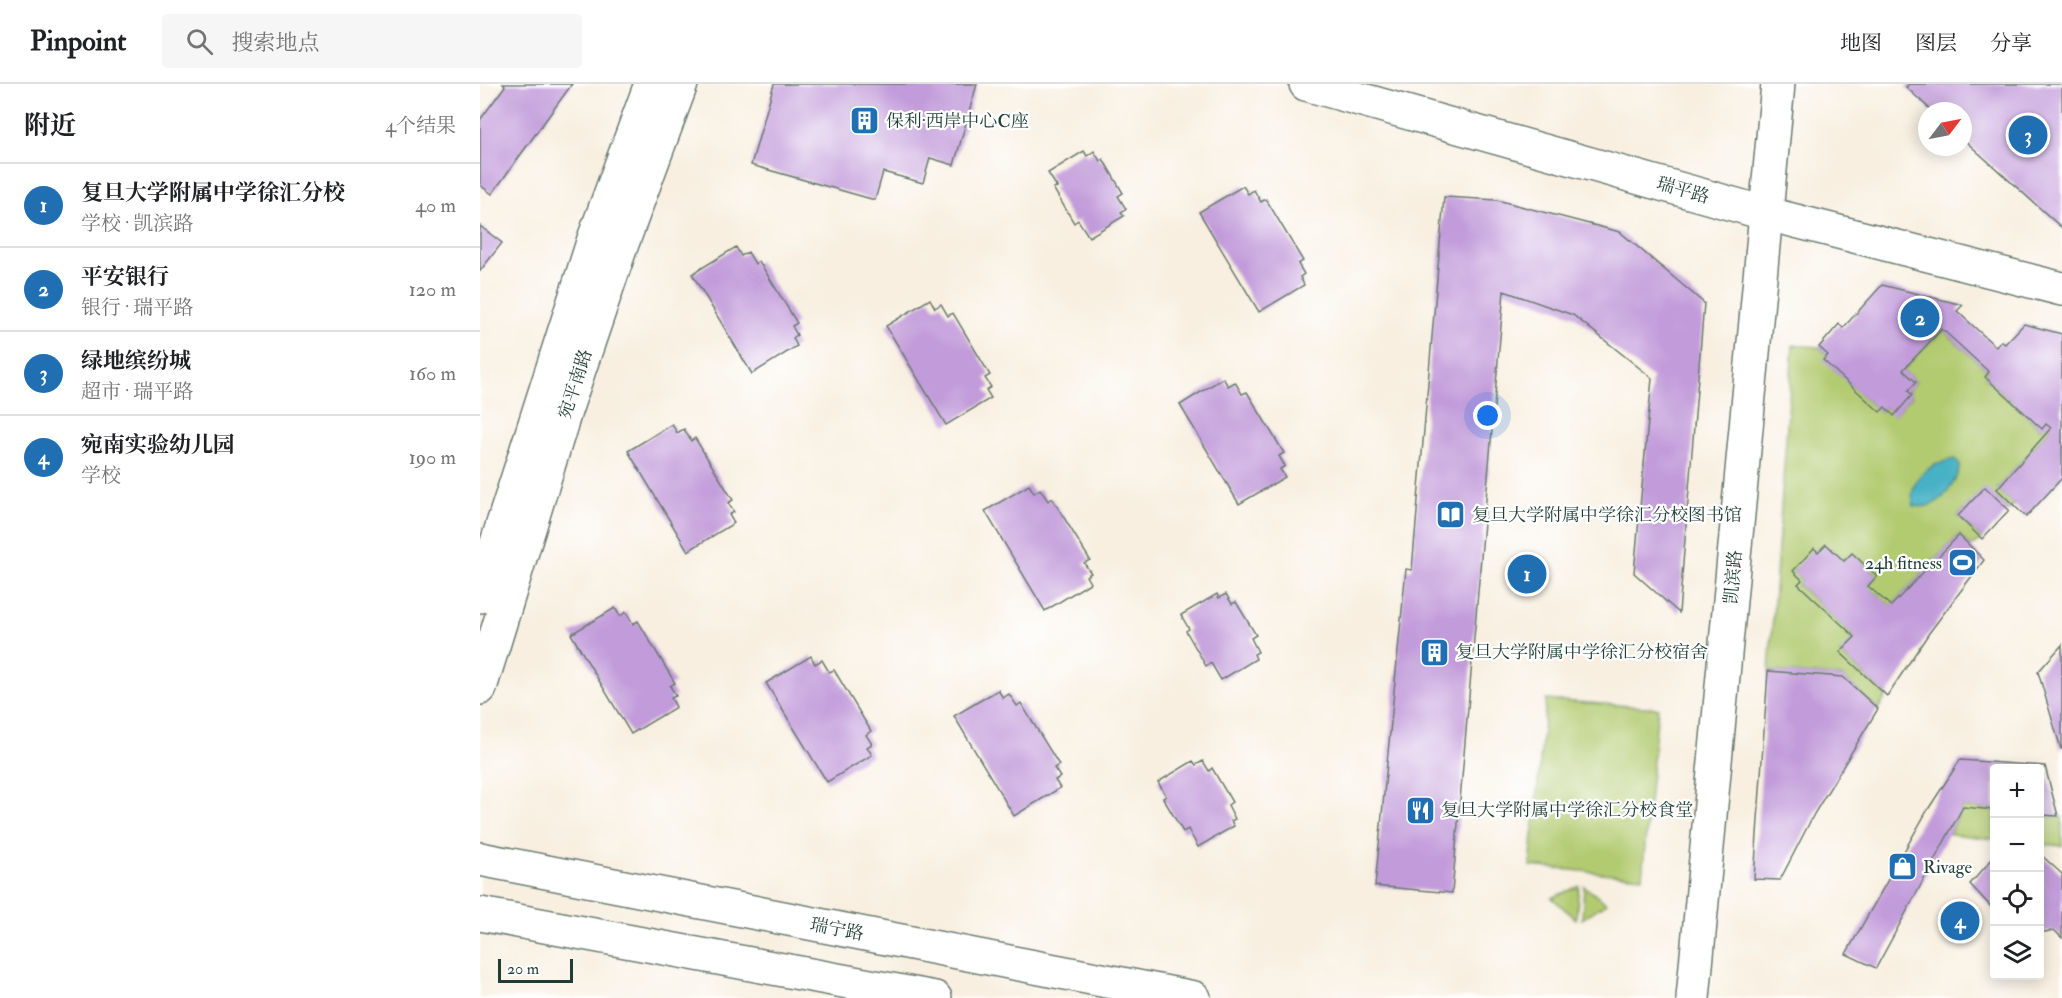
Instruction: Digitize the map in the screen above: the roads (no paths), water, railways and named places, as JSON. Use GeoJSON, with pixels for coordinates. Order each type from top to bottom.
{"type":"FeatureCollection","features":[{"type":"Feature","properties":{"kind":"street","name":"宛平南路"},"geometry":{"type":"LineString","coordinates":[[480,596],[594,239],[651,84]]}},
{"type":"Feature","properties":{"kind":"street","name":"宛平南路"},"geometry":{"type":"LineString","coordinates":[[480,688],[566,408],[620,249],[681,84]]}},
{"type":"Feature","properties":{"kind":"street","name":"瑞平路"},"geometry":{"type":"LineString","coordinates":[[1306,84],[1768,214],[2062,289]]}},
{"type":"Feature","properties":{"kind":"street","name":"凯滨路"},"geometry":{"type":"LineString","coordinates":[[1694,998],[1768,214],[1778,84]]}},
{"type":"Feature","properties":{"kind":"street","name":"瑞宁路"},"geometry":{"type":"LineString","coordinates":[[480,859],[1194,998]]}},
{"type":"Feature","properties":{"kind":"street"},"geometry":{"type":"LineString","coordinates":[[480,914],[935,998]]}},
{"type":"Feature","properties":{"kind":"water"},"geometry":{"type":"Polygon","coordinates":[[[1955,459],[1960,466],[1954,482],[1944,496],[1931,505],[1914,506],[1912,496],[1914,488],[1922,474],[1937,464],[1955,459]]]}},
{"type":"Feature","properties":{"kind":"place","name":"保利·西岸中心C座"},"geometry":{"type":"Point","coordinates":[865,121]}},
{"type":"Feature","properties":{"kind":"place","name":"绿地缤纷城"},"geometry":{"type":"Point","coordinates":[2028,135]}},
{"type":"Feature","properties":{"kind":"place","name":"平安银行"},"geometry":{"type":"Point","coordinates":[1920,318]}},
{"type":"Feature","properties":{"kind":"place","name":"复旦大学附属中学徐汇分校图书馆"},"geometry":{"type":"Point","coordinates":[1451,515]}},
{"type":"Feature","properties":{"kind":"place","name":"24h fitness"},"geometry":{"type":"Point","coordinates":[1963,563]}},
{"type":"Feature","properties":{"kind":"place","name":"复旦大学附属中学徐汇分校"},"geometry":{"type":"Point","coordinates":[1527,574]}},
{"type":"Feature","properties":{"kind":"place","name":"复旦大学附属中学徐汇分校宿舍"},"geometry":{"type":"Point","coordinates":[1435,652]}},
{"type":"Feature","properties":{"kind":"place","name":"复旦大学附属中学徐汇分校食堂"},"geometry":{"type":"Point","coordinates":[1420,810]}},
{"type":"Feature","properties":{"kind":"place","name":"Rivage"},"geometry":{"type":"Point","coordinates":[1902,867]}},
{"type":"Feature","properties":{"kind":"place","name":"宛南实验幼儿园"},"geometry":{"type":"Point","coordinates":[1960,921]}}]}
